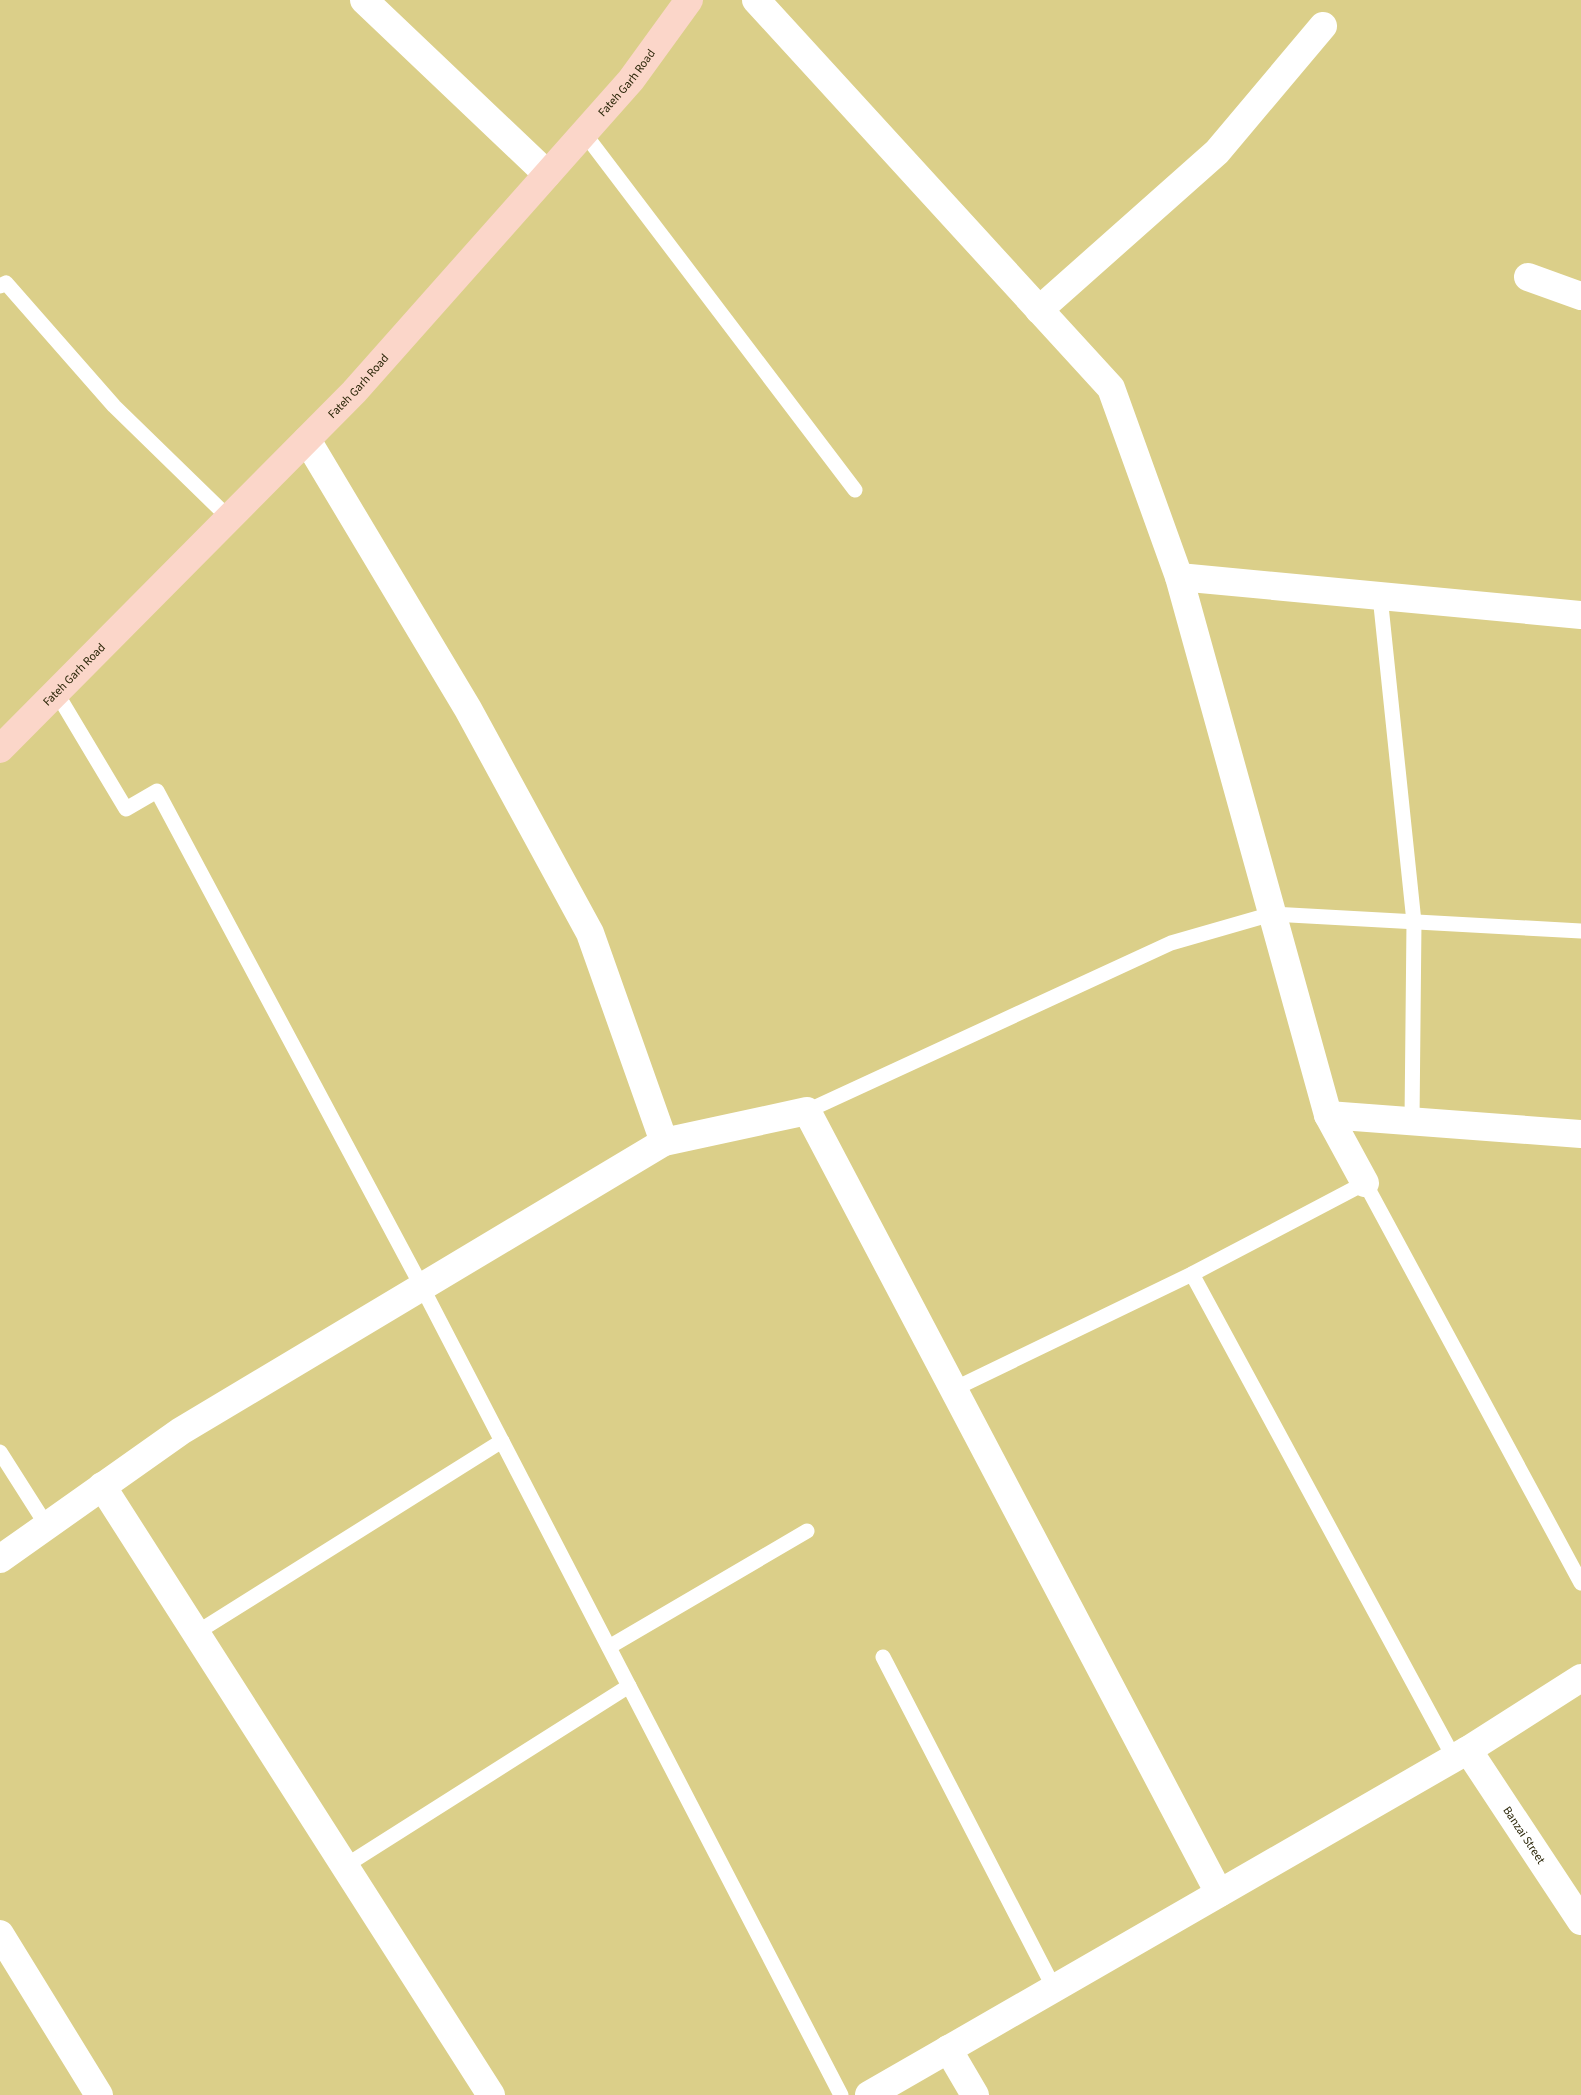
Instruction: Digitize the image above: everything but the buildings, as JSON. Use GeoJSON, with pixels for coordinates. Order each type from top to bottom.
{"type":"FeatureCollection","features":[{"type":"Feature","properties":{"kind":"street"},"geometry":{"type":"LineString","coordinates":[[364,0],[546,174]]}},
{"type":"Feature","properties":{"kind":"street","name":"Fateh Garh Road"},"geometry":{"type":"LineString","coordinates":[[0,749],[307,440],[360,384],[630,80],[689,0]]}},
{"type":"Feature","properties":{"kind":"street"},"geometry":{"type":"LineString","coordinates":[[756,0],[1111,388],[1178,577],[1328,1115],[1365,1183]]}},
{"type":"Feature","properties":{"kind":"street"},"geometry":{"type":"LineString","coordinates":[[1039,310],[1217,152],[1323,26]]}},
{"type":"Feature","properties":{"kind":"street"},"geometry":{"type":"LineString","coordinates":[[1528,277],[1581,296]]}},
{"type":"Feature","properties":{"kind":"street"},"geometry":{"type":"LineString","coordinates":[[307,440],[468,709],[590,933],[664,1142]]}},
{"type":"Feature","properties":{"kind":"street"},"geometry":{"type":"LineString","coordinates":[[1178,577],[1581,615]]}},
{"type":"Feature","properties":{"kind":"street"},"geometry":{"type":"LineString","coordinates":[[0,1559],[180,1431],[664,1142],[808,1111],[1219,1893]]}},
{"type":"Feature","properties":{"kind":"street"},"geometry":{"type":"LineString","coordinates":[[1328,1115],[1581,1134]]}},
{"type":"Feature","properties":{"kind":"street"},"geometry":{"type":"LineString","coordinates":[[102,1486],[491,2095]]}},
{"type":"Feature","properties":{"kind":"street"},"geometry":{"type":"LineString","coordinates":[[869,2095],[1461,1754],[1581,1678]]}},
{"type":"Feature","properties":{"kind":"street","name":"Banzai Street"},"geometry":{"type":"LineString","coordinates":[[1461,1754],[1581,1921]]}},
{"type":"Feature","properties":{"kind":"street"},"geometry":{"type":"LineString","coordinates":[[0,1934],[98,2095]]}},
{"type":"Feature","properties":{"kind":"street"},"geometry":{"type":"LineString","coordinates":[[948,2049],[975,2095]]}},
{"type":"Feature","properties":{"kind":"lane"},"geometry":{"type":"LineString","coordinates":[[584,132],[855,490]]}},
{"type":"Feature","properties":{"kind":"lane"},"geometry":{"type":"LineString","coordinates":[[0,286],[6,282],[114,406],[229,518]]}},
{"type":"Feature","properties":{"kind":"lane"},"geometry":{"type":"LineString","coordinates":[[1380,596],[1414,922],[1412,1121]]}},
{"type":"Feature","properties":{"kind":"lane"},"geometry":{"type":"LineString","coordinates":[[56,692],[126,808],[157,791],[422,1287],[841,2095]]}},
{"type":"Feature","properties":{"kind":"lane"},"geometry":{"type":"LineString","coordinates":[[808,1111],[1170,942],[1272,914],[1581,931]]}},
{"type":"Feature","properties":{"kind":"lane"},"geometry":{"type":"LineString","coordinates":[[954,1390],[1192,1274],[1365,1183],[1581,1583]]}},
{"type":"Feature","properties":{"kind":"lane"},"geometry":{"type":"LineString","coordinates":[[1192,1274],[1461,1754]]}},
{"type":"Feature","properties":{"kind":"lane"},"geometry":{"type":"LineString","coordinates":[[196,1633],[502,1441]]}},
{"type":"Feature","properties":{"kind":"lane"},"geometry":{"type":"LineString","coordinates":[[0,1452],[47,1526]]}},
{"type":"Feature","properties":{"kind":"lane"},"geometry":{"type":"LineString","coordinates":[[609,1647],[807,1531]]}},
{"type":"Feature","properties":{"kind":"lane"},"geometry":{"type":"LineString","coordinates":[[883,1657],[1054,1988]]}},
{"type":"Feature","properties":{"kind":"lane"},"geometry":{"type":"LineString","coordinates":[[344,1866],[629,1686]]}}]}
